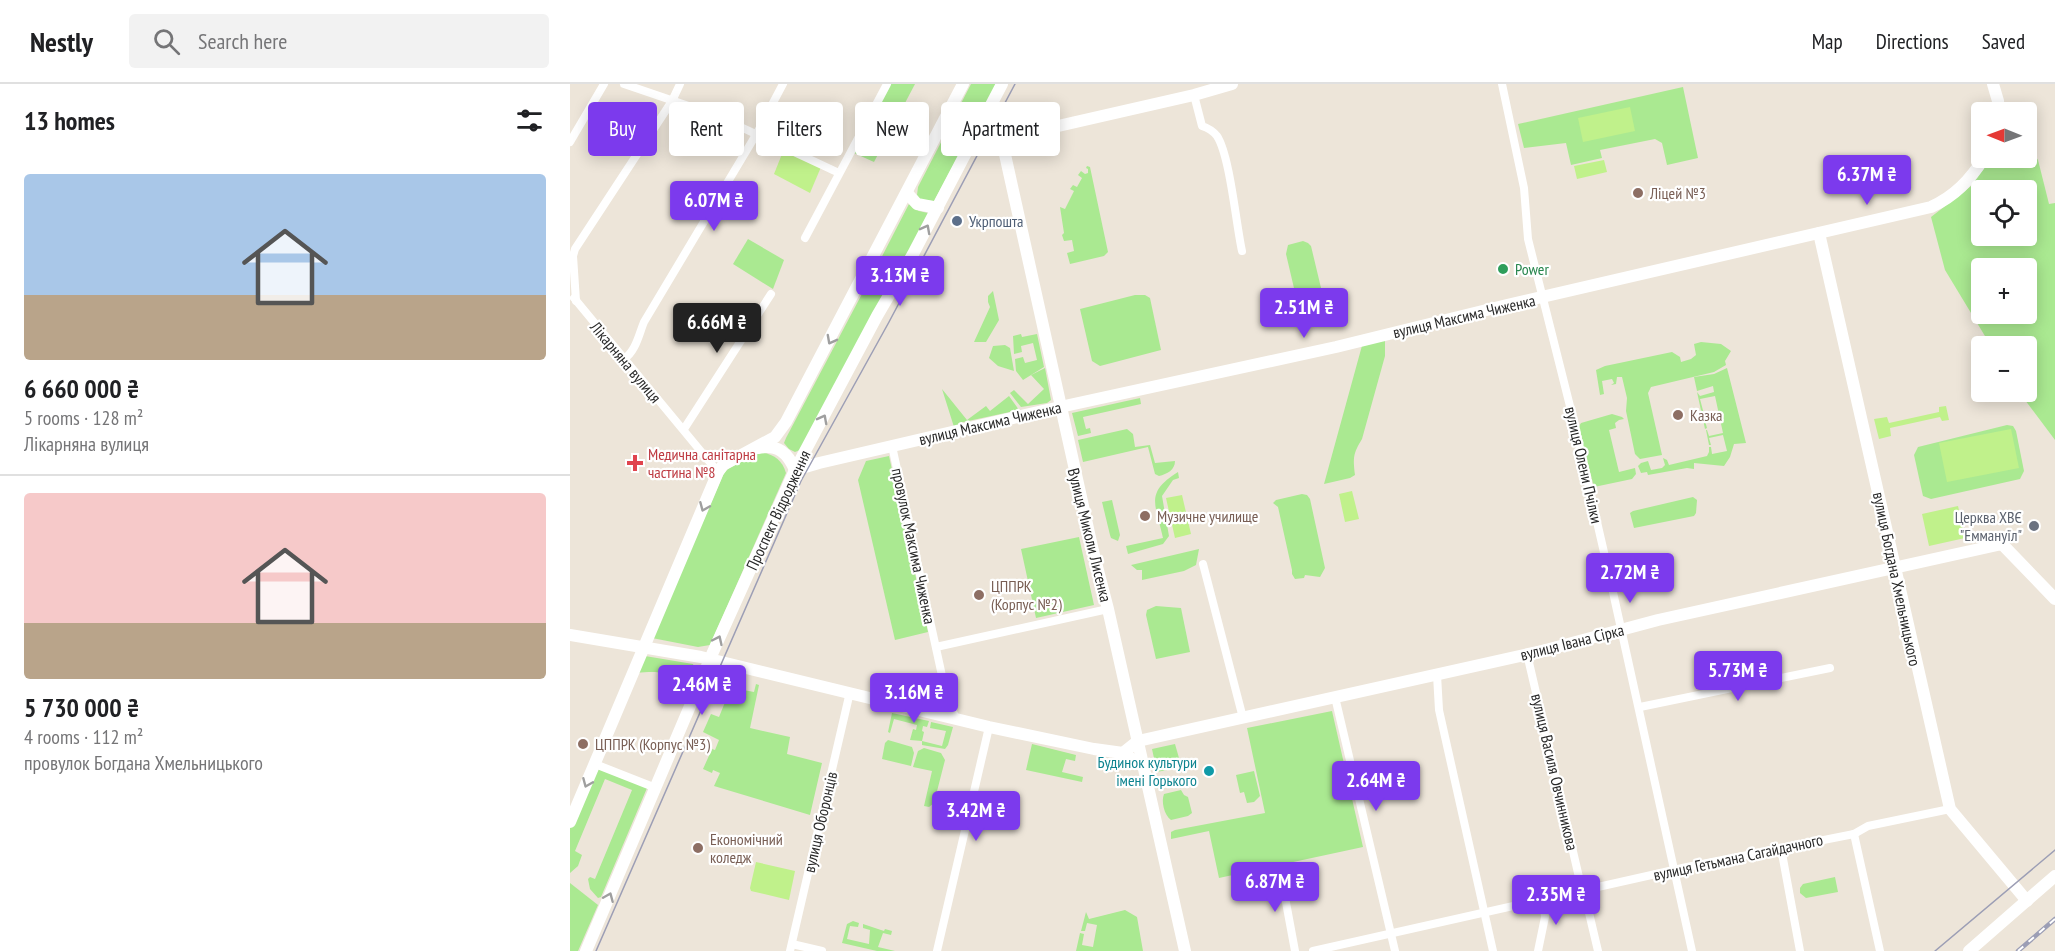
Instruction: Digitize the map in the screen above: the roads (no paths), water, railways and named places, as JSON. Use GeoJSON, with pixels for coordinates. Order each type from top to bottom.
{"type":"FeatureCollection","features":[{"type":"Feature","properties":{"kind":"street"},"geometry":{"type":"LineString","coordinates":[[570,142],[604,84]]}},
{"type":"Feature","properties":{"kind":"street"},"geometry":{"type":"LineString","coordinates":[[624,84],[715,115],[756,133]]}},
{"type":"Feature","properties":{"kind":"street"},"geometry":{"type":"LineString","coordinates":[[573,297],[575,249],[672,101],[680,84]]}},
{"type":"Feature","properties":{"kind":"street"},"geometry":{"type":"LineString","coordinates":[[773,102],[783,84]]}},
{"type":"Feature","properties":{"kind":"street"},"geometry":{"type":"LineString","coordinates":[[805,238],[887,84]]}},
{"type":"Feature","properties":{"kind":"street","name":"Проспект Відродження"},"geometry":{"type":"LineString","coordinates":[[718,472],[723,465],[775,436],[793,410],[963,84]]}},
{"type":"Feature","properties":{"kind":"street","name":"Проспект Відродження"},"geometry":{"type":"LineString","coordinates":[[993,102],[1002,84]]}},
{"type":"Feature","properties":{"kind":"street"},"geometry":{"type":"LineString","coordinates":[[1060,126],[1194,95],[1210,87],[1232,84]]}},
{"type":"Feature","properties":{"kind":"street","name":"вулиця Олени Пчілки"},"geometry":{"type":"LineString","coordinates":[[1502,84],[1524,188],[1528,239],[1640,707],[1692,951]]}},
{"type":"Feature","properties":{"kind":"street"},"geometry":{"type":"LineString","coordinates":[[1993,84],[1998,102]]}},
{"type":"Feature","properties":{"kind":"street"},"geometry":{"type":"LineString","coordinates":[[1194,95],[1202,126],[1217,136],[1223,150],[1242,251]]}},
{"type":"Feature","properties":{"kind":"street"},"geometry":{"type":"LineString","coordinates":[[624,359],[630,356],[644,322],[756,135]]}},
{"type":"Feature","properties":{"kind":"street"},"geometry":{"type":"LineString","coordinates":[[804,156],[839,173]]}},
{"type":"Feature","properties":{"kind":"street","name":"Проспект Відродження"},"geometry":{"type":"LineString","coordinates":[[586,951],[709,660],[795,470],[965,156]]}},
{"type":"Feature","properties":{"kind":"street","name":"Вулиця Миколи Лисенка"},"geometry":{"type":"LineString","coordinates":[[1005,156],[1060,407],[1185,951]]}},
{"type":"Feature","properties":{"kind":"street","name":"вулиця Максима Чиженка"},"geometry":{"type":"LineString","coordinates":[[795,470],[1060,407],[1336,347],[1921,210],[1951,196],[1967,183],[1977,168]]}},
{"type":"Feature","properties":{"kind":"street"},"geometry":{"type":"LineString","coordinates":[[907,193],[917,204],[938,207]]}},
{"type":"Feature","properties":{"kind":"street","name":"вулиця Богдана Хмельницького"},"geometry":{"type":"LineString","coordinates":[[1819,233],[1950,809],[2027,901]]}},
{"type":"Feature","properties":{"kind":"street"},"geometry":{"type":"LineString","coordinates":[[684,429],[771,294]]}},
{"type":"Feature","properties":{"kind":"street","name":"Лікарняна вулиця"},"geometry":{"type":"LineString","coordinates":[[573,297],[718,472]]}},
{"type":"Feature","properties":{"kind":"street"},"geometry":{"type":"LineString","coordinates":[[752,449],[765,446],[777,447],[788,456],[795,470]]}},
{"type":"Feature","properties":{"kind":"street","name":"провулок Максима Чиженка"},"geometry":{"type":"LineString","coordinates":[[892,446],[946,694],[956,719]]}},
{"type":"Feature","properties":{"kind":"street"},"geometry":{"type":"LineString","coordinates":[[570,822],[718,472]]}},
{"type":"Feature","properties":{"kind":"street","name":"вулиця Івана Сірка"},"geometry":{"type":"LineString","coordinates":[[1138,741],[1437,675],[1622,630],[2002,544],[2055,599]]}},
{"type":"Feature","properties":{"kind":"street"},"geometry":{"type":"LineString","coordinates":[[1203,564],[1243,718]]}},
{"type":"Feature","properties":{"kind":"street","name":"провулок Максима Чиженка"},"geometry":{"type":"LineString","coordinates":[[936,647],[1108,609]]}},
{"type":"Feature","properties":{"kind":"street"},"geometry":{"type":"LineString","coordinates":[[570,635],[709,660],[989,727],[1124,753],[1144,767]]}},
{"type":"Feature","properties":{"kind":"street","name":"вулиця Василя Овчинникова"},"geometry":{"type":"LineString","coordinates":[[1527,654],[1598,951]]}},
{"type":"Feature","properties":{"kind":"street"},"geometry":{"type":"LineString","coordinates":[[1640,707],[1830,668]]}},
{"type":"Feature","properties":{"kind":"street"},"geometry":{"type":"LineString","coordinates":[[1437,675],[1439,710],[1492,951]]}},
{"type":"Feature","properties":{"kind":"street","name":"вулиця Оборонців"},"geometry":{"type":"LineString","coordinates":[[791,948],[850,692]]}},
{"type":"Feature","properties":{"kind":"street"},"geometry":{"type":"LineString","coordinates":[[932,713],[946,708],[946,694]]}},
{"type":"Feature","properties":{"kind":"street"},"geometry":{"type":"LineString","coordinates":[[1335,697],[1395,951]]}},
{"type":"Feature","properties":{"kind":"street"},"geometry":{"type":"LineString","coordinates":[[937,951],[989,727]]}},
{"type":"Feature","properties":{"kind":"street"},"geometry":{"type":"LineString","coordinates":[[1124,753],[1138,741]]}},
{"type":"Feature","properties":{"kind":"street"},"geometry":{"type":"LineString","coordinates":[[595,764],[656,788]]}},
{"type":"Feature","properties":{"kind":"street","name":"вулиця Гетьмана Сагайдачного"},"geometry":{"type":"LineString","coordinates":[[1313,951],[1675,869],[1854,834],[1868,826],[1950,809]]}},
{"type":"Feature","properties":{"kind":"street"},"geometry":{"type":"LineString","coordinates":[[1854,834],[1880,951]]}},
{"type":"Feature","properties":{"kind":"street"},"geometry":{"type":"LineString","coordinates":[[1781,848],[1800,951]]}},
{"type":"Feature","properties":{"kind":"street"},"geometry":{"type":"LineString","coordinates":[[1280,870],[1295,951]]}},
{"type":"Feature","properties":{"kind":"street"},"geometry":{"type":"LineString","coordinates":[[1969,951],[2055,876]]}},
{"type":"Feature","properties":{"kind":"street"},"geometry":{"type":"LineString","coordinates":[[1538,951],[1545,918],[1543,898]]}},
{"type":"Feature","properties":{"kind":"street"},"geometry":{"type":"LineString","coordinates":[[791,948],[822,951]]}},
{"type":"Feature","properties":{"kind":"tram line"},"geometry":{"type":"LineString","coordinates":[[596,951],[801,481],[889,322],[1015,84]]}},
{"type":"Feature","properties":{"kind":"tram line"},"geometry":{"type":"LineString","coordinates":[[1935,951],[2055,850]]}},
{"type":"Feature","properties":{"kind":"railway"},"geometry":{"type":"LineString","coordinates":[[2018,951],[2055,919]]}},
{"type":"Feature","properties":{"kind":"place","name":"Ліцей №3"},"geometry":{"type":"Point","coordinates":[1638,193]}},
{"type":"Feature","properties":{"kind":"place","name":"Укрпошта"},"geometry":{"type":"Point","coordinates":[957,221]}},
{"type":"Feature","properties":{"kind":"place","name":"Power"},"geometry":{"type":"Point","coordinates":[1503,269]}},
{"type":"Feature","properties":{"kind":"place","name":"Казка"},"geometry":{"type":"Point","coordinates":[1678,415]}},
{"type":"Feature","properties":{"kind":"place","name":"Медична санітарна частина №8"},"geometry":{"type":"Point","coordinates":[635,463]}},
{"type":"Feature","properties":{"kind":"place","name":"Музичне училище"},"geometry":{"type":"Point","coordinates":[1145,516]}},
{"type":"Feature","properties":{"kind":"place","name":"Церква ХВЄ \"Еммануїл\""},"geometry":{"type":"Point","coordinates":[2034,526]}},
{"type":"Feature","properties":{"kind":"place","name":"ЦППРК (Корпус №2)"},"geometry":{"type":"Point","coordinates":[979,595]}},
{"type":"Feature","properties":{"kind":"place","name":"ЦППРК (Корпус №3)"},"geometry":{"type":"Point","coordinates":[583,744]}},
{"type":"Feature","properties":{"kind":"place","name":"Будинок культури імені Горького"},"geometry":{"type":"Point","coordinates":[1209,771]}},
{"type":"Feature","properties":{"kind":"place","name":"Економічний коледж"},"geometry":{"type":"Point","coordinates":[698,848]}}]}
